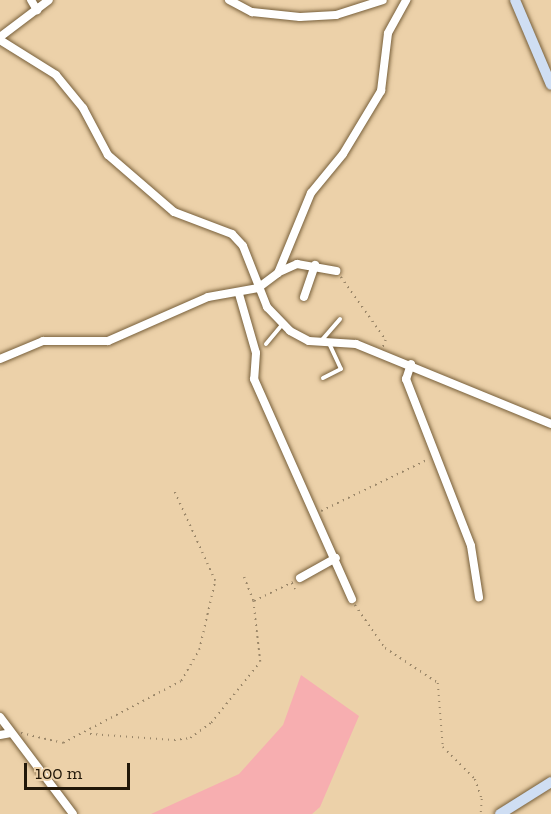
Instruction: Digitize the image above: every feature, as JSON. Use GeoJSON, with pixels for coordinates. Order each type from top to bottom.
{"type":"FeatureCollection","features":[{"type":"Feature","properties":{"kind":"street"},"geometry":{"type":"LineString","coordinates":[[31,0],[37,10]]}},
{"type":"Feature","properties":{"kind":"street"},"geometry":{"type":"LineString","coordinates":[[49,0],[0,38],[56,75],[83,108],[108,155],[174,212],[232,234],[243,246],[258,288],[283,323],[325,343],[381,353],[411,364],[551,424]]}},
{"type":"Feature","properties":{"kind":"street"},"geometry":{"type":"LineString","coordinates":[[229,0],[252,12],[300,17],[336,15],[383,0]]}},
{"type":"Feature","properties":{"kind":"street"},"geometry":{"type":"LineString","coordinates":[[278,273],[311,193],[344,154],[381,90],[388,33],[406,0]]}},
{"type":"Feature","properties":{"kind":"street"},"geometry":{"type":"LineString","coordinates":[[515,0],[551,85]]}},
{"type":"Feature","properties":{"kind":"street"},"geometry":{"type":"LineString","coordinates":[[0,359],[43,341],[108,340],[208,297],[239,294],[258,288],[278,273],[297,264],[315,265],[336,271]]}},
{"type":"Feature","properties":{"kind":"street"},"geometry":{"type":"LineString","coordinates":[[304,297],[315,265]]}},
{"type":"Feature","properties":{"kind":"street"},"geometry":{"type":"LineString","coordinates":[[239,294],[256,353],[254,379],[336,558],[352,599]]}},
{"type":"Feature","properties":{"kind":"street"},"geometry":{"type":"LineString","coordinates":[[411,364],[406,380],[433,458],[471,546],[479,597]]}},
{"type":"Feature","properties":{"kind":"street"},"geometry":{"type":"LineString","coordinates":[[300,578],[336,558]]}},
{"type":"Feature","properties":{"kind":"street"},"geometry":{"type":"LineString","coordinates":[[0,717],[73,814]]}},
{"type":"Feature","properties":{"kind":"street"},"geometry":{"type":"LineString","coordinates":[[0,735],[11,733]]}},
{"type":"Feature","properties":{"kind":"street"},"geometry":{"type":"LineString","coordinates":[[500,814],[551,782]]}},
{"type":"Feature","properties":{"kind":"lane"},"geometry":{"type":"LineString","coordinates":[[322,378],[341,369],[325,343],[340,319]]}},
{"type":"Feature","properties":{"kind":"lane"},"geometry":{"type":"LineString","coordinates":[[266,344],[283,323]]}},
{"type":"Feature","properties":{"kind":"path"},"geometry":{"type":"LineString","coordinates":[[336,271],[386,340],[381,353]]}},
{"type":"Feature","properties":{"kind":"path"},"geometry":{"type":"LineString","coordinates":[[315,513],[433,458]]}},
{"type":"Feature","properties":{"kind":"path"},"geometry":{"type":"LineString","coordinates":[[11,733],[63,743],[89,734],[166,692],[181,681],[199,650],[215,581],[174,491]]}},
{"type":"Feature","properties":{"kind":"path"},"geometry":{"type":"LineString","coordinates":[[89,734],[117,739],[189,738],[211,723],[260,662],[254,601],[244,577]]}},
{"type":"Feature","properties":{"kind":"path"},"geometry":{"type":"LineString","coordinates":[[254,601],[300,578]]}},
{"type":"Feature","properties":{"kind":"path"},"geometry":{"type":"LineString","coordinates":[[292,582],[295,589]]}},
{"type":"Feature","properties":{"kind":"path"},"geometry":{"type":"LineString","coordinates":[[352,599],[385,648],[438,683],[443,747],[475,779],[481,814]]}},
{"type":"Feature","properties":{"kind":"shaded area"},"geometry":{"type":"Polygon","coordinates":[[[301,675],[359,716],[320,807],[312,814],[151,814],[239,774],[283,725],[301,675]]]}}]}
